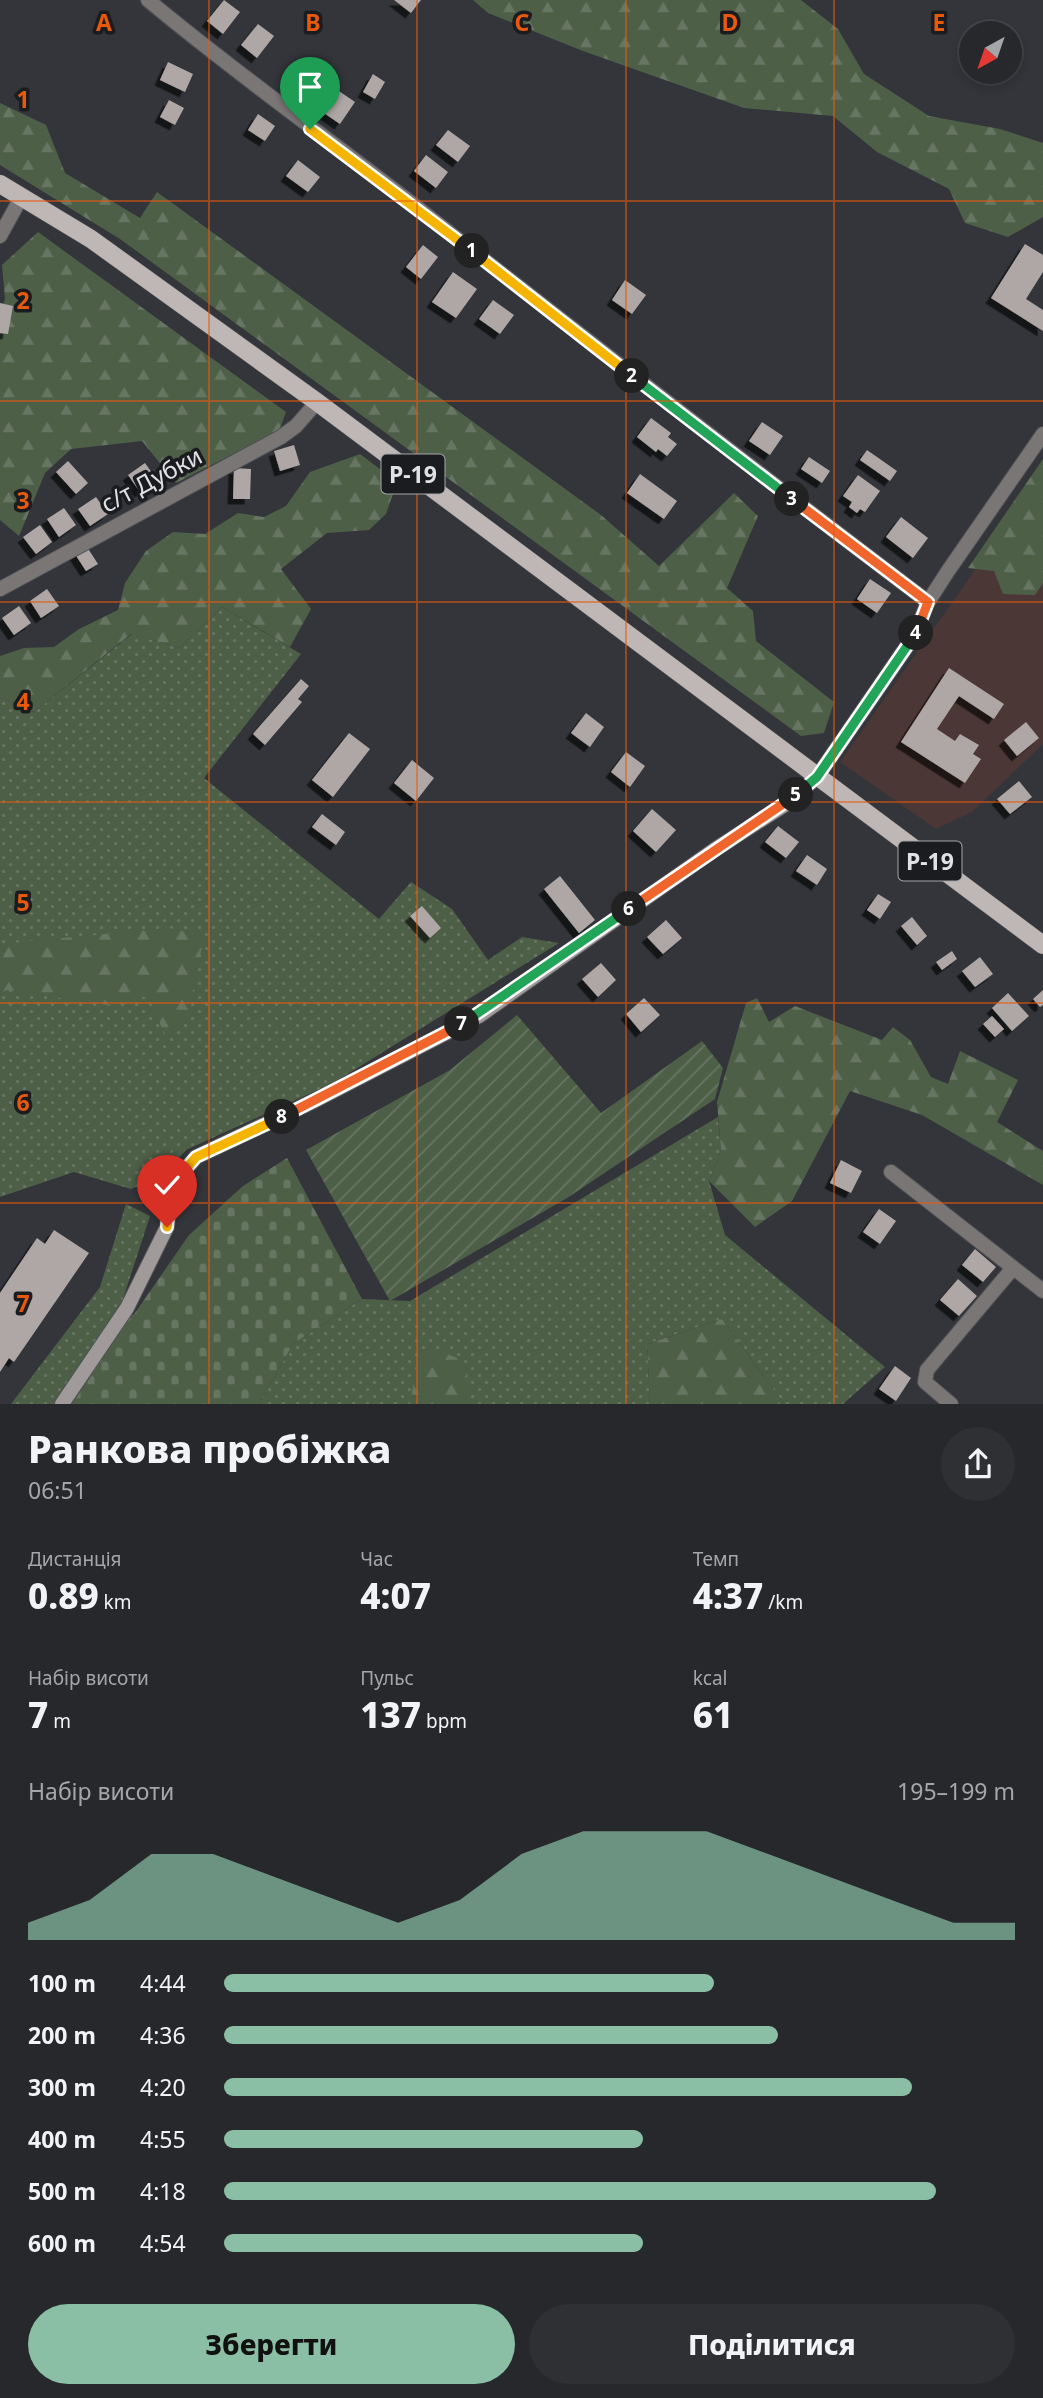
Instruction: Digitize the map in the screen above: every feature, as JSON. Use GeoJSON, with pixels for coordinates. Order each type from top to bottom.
{"type":"FeatureCollection","features":[{"type":"Feature","properties":{"kind":"main road","name":"Р-19"},"geometry":{"type":"LineString","coordinates":[[0,184],[91,239],[317,402],[1043,945]]}},
{"type":"Feature","properties":{"kind":"street"},"geometry":{"type":"LineString","coordinates":[[148,0],[330,144],[431,218],[547,311],[928,602]]}},
{"type":"Feature","properties":{"kind":"street"},"geometry":{"type":"LineString","coordinates":[[0,236],[22,196]]}},
{"type":"Feature","properties":{"kind":"street","name":"с/т Дубки"},"geometry":{"type":"LineString","coordinates":[[0,589],[281,437],[296,426],[317,402]]}},
{"type":"Feature","properties":{"kind":"street"},"geometry":{"type":"LineString","coordinates":[[62,1404],[127,1308],[167,1227],[171,1186],[196,1157],[314,1101],[478,1016],[704,857],[786,804],[817,777],[914,636],[928,602],[1043,434]]}},
{"type":"Feature","properties":{"kind":"street"},"geometry":{"type":"LineString","coordinates":[[891,1171],[1043,1291]]}},
{"type":"Feature","properties":{"kind":"street"},"geometry":{"type":"LineString","coordinates":[[951,1404],[925,1382],[926,1370],[1013,1268]]}},
{"type":"Feature","properties":{"kind":"shaded area"},"geometry":{"type":"Polygon","coordinates":[[[1043,473],[1043,744],[972,812],[936,829],[840,762],[1043,473]]]}},
{"type":"Feature","properties":{"kind":"green space"},"geometry":{"type":"Polygon","coordinates":[[[473,0],[801,0],[838,29],[864,74],[929,116],[1000,129],[1043,143],[1043,217],[1008,237],[965,223],[949,189],[877,152],[833,116],[744,108],[583,51],[488,13],[473,0]]]}},
{"type":"Feature","properties":{"kind":"green space"},"geometry":{"type":"Polygon","coordinates":[[[0,103],[46,125],[65,173],[140,218],[157,192],[601,515],[659,566],[734,493],[758,516],[727,588],[753,611],[756,641],[834,702],[824,733],[801,736],[120,239],[0,165],[0,103]]]}},
{"type":"Feature","properties":{"kind":"green space"},"geometry":{"type":"Polygon","coordinates":[[[38,232],[286,412],[279,431],[176,483],[142,441],[71,449],[45,473],[19,536],[0,520],[0,313],[5,299],[2,265],[38,232]]]}},
{"type":"Feature","properties":{"kind":"green space"},"geometry":{"type":"Polygon","coordinates":[[[360,454],[397,482],[386,514],[369,530],[327,533],[281,569],[311,609],[290,647],[222,607],[180,648],[131,634],[34,712],[0,697],[0,656],[24,648],[54,647],[79,629],[118,610],[125,583],[146,551],[173,532],[205,534],[238,513],[264,517],[286,506],[310,472],[360,454]]]}},
{"type":"Feature","properties":{"kind":"green space"},"geometry":{"type":"Polygon","coordinates":[[[1043,459],[1043,583],[1035,595],[1003,594],[994,571],[968,568],[1043,459]]]}},
{"type":"Feature","properties":{"kind":"green space"},"geometry":{"type":"Polygon","coordinates":[[[222,607],[301,654],[204,778],[379,919],[411,882],[452,909],[488,960],[522,937],[559,943],[333,1083],[186,1150],[163,1176],[131,1189],[74,1172],[0,1197],[0,697],[34,712],[132,634],[180,648],[222,607]]]}},
{"type":"Feature","properties":{"kind":"green space"},"geometry":{"type":"Polygon","coordinates":[[[169,928],[204,936],[189,1010],[166,1037],[148,996],[108,1005],[7,990],[0,993],[0,947],[10,943],[169,928]]]}},
{"type":"Feature","properties":{"kind":"green space"},"geometry":{"type":"Polygon","coordinates":[[[757,998],[769,1022],[795,1006],[882,1040],[893,1027],[910,1040],[931,1077],[948,1084],[960,1051],[1018,1080],[997,1122],[1043,1151],[1043,1185],[922,1115],[850,1091],[792,1201],[755,1227],[709,1181],[721,1151],[717,1102],[746,1003],[757,998]]]}},
{"type":"Feature","properties":{"kind":"green space"},"geometry":{"type":"Polygon","coordinates":[[[517,1015],[601,1113],[702,1041],[723,1068],[715,1099],[567,1198],[390,1301],[306,1150],[450,1070],[517,1015]]]}},
{"type":"Feature","properties":{"kind":"green space"},"geometry":{"type":"Polygon","coordinates":[[[718,1117],[721,1151],[709,1181],[725,1235],[885,1367],[843,1404],[784,1404],[722,1319],[647,1344],[650,1404],[259,1404],[293,1344],[362,1299],[410,1301],[718,1117]]]}},
{"type":"Feature","properties":{"kind":"green space"},"geometry":{"type":"Polygon","coordinates":[[[287,1158],[362,1299],[293,1344],[259,1404],[72,1404],[189,1235],[243,1186],[287,1158]]]}},
{"type":"Feature","properties":{"kind":"green space"},"geometry":{"type":"Polygon","coordinates":[[[126,1204],[150,1216],[121,1305],[135,1316],[72,1404],[11,1404],[100,1287],[126,1204]]]}},
{"type":"Feature","properties":{"kind":"green space"},"geometry":{"type":"Polygon","coordinates":[[[722,1319],[784,1404],[650,1404],[647,1344],[722,1319]]]}},
{"type":"Feature","properties":{"kind":"green space"},"geometry":{"type":"Polygon","coordinates":[[[433,1348],[464,1361],[471,1391],[469,1404],[410,1404],[417,1364],[433,1348]]]}},
{"type":"Feature","properties":{"kind":"building"},"geometry":{"type":"Polygon","coordinates":[[[224,0],[240,12],[223,34],[207,21],[224,0]]]}},
{"type":"Feature","properties":{"kind":"building"},"geometry":{"type":"Polygon","coordinates":[[[394,0],[421,0],[411,13],[394,0]]]}},
{"type":"Feature","properties":{"kind":"building"},"geometry":{"type":"Polygon","coordinates":[[[258,24],[274,36],[257,58],[241,45],[258,24]]]}},
{"type":"Feature","properties":{"kind":"building"},"geometry":{"type":"Polygon","coordinates":[[[168,62],[193,74],[185,92],[160,80],[168,62]]]}},
{"type":"Feature","properties":{"kind":"building"},"geometry":{"type":"Polygon","coordinates":[[[373,74],[385,82],[375,99],[363,92],[373,74]]]}},
{"type":"Feature","properties":{"kind":"building"},"geometry":{"type":"Polygon","coordinates":[[[336,89],[355,102],[340,124],[321,111],[336,89]]]}},
{"type":"Feature","properties":{"kind":"building"},"geometry":{"type":"Polygon","coordinates":[[[169,100],[184,108],[175,125],[160,117],[169,100]]]}},
{"type":"Feature","properties":{"kind":"building"},"geometry":{"type":"Polygon","coordinates":[[[258,114],[275,126],[265,141],[248,130],[258,114]]]}},
{"type":"Feature","properties":{"kind":"building"},"geometry":{"type":"Polygon","coordinates":[[[448,130],[470,146],[458,162],[436,145],[448,130]]]}},
{"type":"Feature","properties":{"kind":"building"},"geometry":{"type":"Polygon","coordinates":[[[426,155],[448,172],[436,188],[414,171],[426,155]]]}},
{"type":"Feature","properties":{"kind":"building"},"geometry":{"type":"Polygon","coordinates":[[[298,160],[320,177],[308,192],[286,176],[298,160]]]}},
{"type":"Feature","properties":{"kind":"building"},"geometry":{"type":"Polygon","coordinates":[[[1025,244],[1043,255],[1043,272],[1026,299],[1043,310],[1043,331],[991,298],[1025,244]]]}},
{"type":"Feature","properties":{"kind":"building"},"geometry":{"type":"Polygon","coordinates":[[[423,245],[438,257],[421,279],[406,267],[423,245]]]}},
{"type":"Feature","properties":{"kind":"building"},"geometry":{"type":"Polygon","coordinates":[[[453,272],[477,289],[456,318],[432,302],[453,272]]]}},
{"type":"Feature","properties":{"kind":"building"},"geometry":{"type":"Polygon","coordinates":[[[625,280],[646,295],[632,314],[612,300],[625,280]]]}},
{"type":"Feature","properties":{"kind":"building"},"geometry":{"type":"Polygon","coordinates":[[[493,300],[514,315],[500,334],[479,319],[493,300]]]}},
{"type":"Feature","properties":{"kind":"building"},"geometry":{"type":"Polygon","coordinates":[[[0,303],[13,306],[8,334],[0,333],[0,303]]]}},
{"type":"Feature","properties":{"kind":"building"},"geometry":{"type":"Polygon","coordinates":[[[651,418],[671,433],[668,437],[677,444],[667,456],[658,449],[656,452],[637,437],[651,418]]]}},
{"type":"Feature","properties":{"kind":"building"},"geometry":{"type":"Polygon","coordinates":[[[762,422],[783,436],[770,455],[749,441],[762,422]]]}},
{"type":"Feature","properties":{"kind":"building"},"geometry":{"type":"Polygon","coordinates":[[[294,445],[300,465],[280,471],[274,451],[294,445]]]}},
{"type":"Feature","properties":{"kind":"building"},"geometry":{"type":"Polygon","coordinates":[[[867,450],[897,471],[890,481],[860,460],[867,450]]]}},
{"type":"Feature","properties":{"kind":"building"},"geometry":{"type":"Polygon","coordinates":[[[809,457],[830,471],[822,483],[801,469],[809,457]]]}},
{"type":"Feature","properties":{"kind":"building"},"geometry":{"type":"Polygon","coordinates":[[[68,461],[88,483],[76,494],[56,472],[68,461]]]}},
{"type":"Feature","properties":{"kind":"building"},"geometry":{"type":"Polygon","coordinates":[[[145,463],[157,480],[140,492],[128,475],[145,463]]]}},
{"type":"Feature","properties":{"kind":"building"},"geometry":{"type":"Polygon","coordinates":[[[234,468],[251,469],[250,499],[233,499],[234,468]]]}},
{"type":"Feature","properties":{"kind":"building"},"geometry":{"type":"Polygon","coordinates":[[[640,474],[677,501],[664,519],[627,493],[640,474]]]}},
{"type":"Feature","properties":{"kind":"building"},"geometry":{"type":"Polygon","coordinates":[[[858,475],[880,491],[865,512],[860,509],[857,513],[849,507],[852,502],[843,496],[858,475]]]}},
{"type":"Feature","properties":{"kind":"building"},"geometry":{"type":"Polygon","coordinates":[[[96,497],[108,514],[90,526],[78,509],[96,497]]]}},
{"type":"Feature","properties":{"kind":"building"},"geometry":{"type":"Polygon","coordinates":[[[64,508],[76,525],[59,537],[47,519],[64,508]]]}},
{"type":"Feature","properties":{"kind":"building"},"geometry":{"type":"Polygon","coordinates":[[[901,517],[928,538],[913,558],[886,537],[901,517]]]}},
{"type":"Feature","properties":{"kind":"building"},"geometry":{"type":"Polygon","coordinates":[[[40,525],[52,542],[36,554],[23,537],[40,525]]]}},
{"type":"Feature","properties":{"kind":"building"},"geometry":{"type":"Polygon","coordinates":[[[87,547],[98,564],[86,571],[75,554],[87,547]]]}},
{"type":"Feature","properties":{"kind":"building"},"geometry":{"type":"Polygon","coordinates":[[[870,579],[891,593],[877,613],[857,599],[870,579]]]}},
{"type":"Feature","properties":{"kind":"building"},"geometry":{"type":"Polygon","coordinates":[[[47,589],[59,606],[41,618],[30,601],[47,589]]]}},
{"type":"Feature","properties":{"kind":"building"},"geometry":{"type":"Polygon","coordinates":[[[19,606],[31,623],[14,635],[2,618],[19,606]]]}},
{"type":"Feature","properties":{"kind":"building"},"geometry":{"type":"Polygon","coordinates":[[[949,668],[1004,704],[994,719],[959,696],[937,729],[955,741],[960,734],[979,745],[973,754],[981,759],[965,783],[901,742],[949,668]]]}},
{"type":"Feature","properties":{"kind":"building"},"geometry":{"type":"Polygon","coordinates":[[[301,679],[309,686],[298,699],[302,702],[265,745],[253,734],[301,679]]]}},
{"type":"Feature","properties":{"kind":"building"},"geometry":{"type":"Polygon","coordinates":[[[586,713],[604,727],[590,747],[571,733],[586,713]]]}},
{"type":"Feature","properties":{"kind":"building"},"geometry":{"type":"Polygon","coordinates":[[[1026,722],[1039,738],[1017,756],[1004,740],[1026,722]]]}},
{"type":"Feature","properties":{"kind":"building"},"geometry":{"type":"Polygon","coordinates":[[[349,733],[370,749],[333,797],[312,780],[349,733]]]}},
{"type":"Feature","properties":{"kind":"building"},"geometry":{"type":"Polygon","coordinates":[[[626,752],[645,766],[630,787],[611,772],[626,752]]]}},
{"type":"Feature","properties":{"kind":"building"},"geometry":{"type":"Polygon","coordinates":[[[412,760],[434,778],[416,801],[394,783],[412,760]]]}},
{"type":"Feature","properties":{"kind":"building"},"geometry":{"type":"Polygon","coordinates":[[[1019,781],[1032,797],[1010,814],[997,799],[1019,781]]]}},
{"type":"Feature","properties":{"kind":"building"},"geometry":{"type":"Polygon","coordinates":[[[652,809],[676,830],[656,852],[633,831],[652,809]]]}},
{"type":"Feature","properties":{"kind":"building"},"geometry":{"type":"Polygon","coordinates":[[[322,814],[345,832],[336,845],[312,827],[322,814]]]}},
{"type":"Feature","properties":{"kind":"building"},"geometry":{"type":"Polygon","coordinates":[[[778,826],[799,842],[786,858],[765,842],[778,826]]]}},
{"type":"Feature","properties":{"kind":"building"},"geometry":{"type":"Polygon","coordinates":[[[807,855],[827,869],[817,885],[796,871],[807,855]]]}},
{"type":"Feature","properties":{"kind":"building"},"geometry":{"type":"Polygon","coordinates":[[[560,876],[595,920],[579,933],[544,889],[560,876]]]}},
{"type":"Feature","properties":{"kind":"building"},"geometry":{"type":"Polygon","coordinates":[[[878,894],[891,902],[880,919],[867,910],[878,894]]]}},
{"type":"Feature","properties":{"kind":"building"},"geometry":{"type":"Polygon","coordinates":[[[422,906],[441,928],[430,938],[410,916],[422,906]]]}},
{"type":"Feature","properties":{"kind":"building"},"geometry":{"type":"Polygon","coordinates":[[[912,917],[927,936],[917,945],[901,926],[912,917]]]}},
{"type":"Feature","properties":{"kind":"building"},"geometry":{"type":"Polygon","coordinates":[[[666,920],[682,938],[663,954],[647,937],[666,920]]]}},
{"type":"Feature","properties":{"kind":"building"},"geometry":{"type":"Polygon","coordinates":[[[952,951],[957,959],[942,970],[936,962],[952,951]]]}},
{"type":"Feature","properties":{"kind":"building"},"geometry":{"type":"Polygon","coordinates":[[[980,957],[993,974],[975,987],[962,971],[980,957]]]}},
{"type":"Feature","properties":{"kind":"building"},"geometry":{"type":"Polygon","coordinates":[[[601,963],[616,980],[598,997],[582,979],[601,963]]]}},
{"type":"Feature","properties":{"kind":"building"},"geometry":{"type":"Polygon","coordinates":[[[1043,990],[1043,1005],[1040,1007],[1033,999],[1043,990]]]}},
{"type":"Feature","properties":{"kind":"building"},"geometry":{"type":"Polygon","coordinates":[[[1008,993],[1029,1016],[1012,1031],[992,1008],[1008,993]]]}},
{"type":"Feature","properties":{"kind":"building"},"geometry":{"type":"Polygon","coordinates":[[[644,998],[660,1015],[641,1032],[626,1014],[644,998]]]}},
{"type":"Feature","properties":{"kind":"building"},"geometry":{"type":"Polygon","coordinates":[[[992,1016],[1004,1029],[995,1037],[983,1024],[992,1016]]]}},
{"type":"Feature","properties":{"kind":"building"},"geometry":{"type":"Polygon","coordinates":[[[841,1160],[862,1171],[851,1193],[830,1183],[841,1160]]]}},
{"type":"Feature","properties":{"kind":"building"},"geometry":{"type":"Polygon","coordinates":[[[879,1209],[896,1221],[880,1244],[863,1232],[879,1209]]]}},
{"type":"Feature","properties":{"kind":"building"},"geometry":{"type":"Polygon","coordinates":[[[54,1230],[89,1253],[14,1362],[9,1358],[0,1372],[0,1293],[37,1238],[45,1244],[54,1230]]]}},
{"type":"Feature","properties":{"kind":"building"},"geometry":{"type":"Polygon","coordinates":[[[975,1249],[996,1267],[983,1282],[962,1265],[975,1249]]]}},
{"type":"Feature","properties":{"kind":"building"},"geometry":{"type":"Polygon","coordinates":[[[958,1279],[977,1296],[959,1316],[940,1300],[958,1279]]]}},
{"type":"Feature","properties":{"kind":"building"},"geometry":{"type":"Polygon","coordinates":[[[895,1366],[911,1378],[896,1401],[879,1389],[895,1366]]]}},
{"type":"Feature","properties":{"kind":"route"},"geometry":{"type":"LineString","coordinates":[[167,1227],[171,1186],[196,1157],[314,1101],[478,1016],[714,850],[786,804],[817,777],[914,636],[928,602],[547,311],[431,218],[310,129]]}}]}
